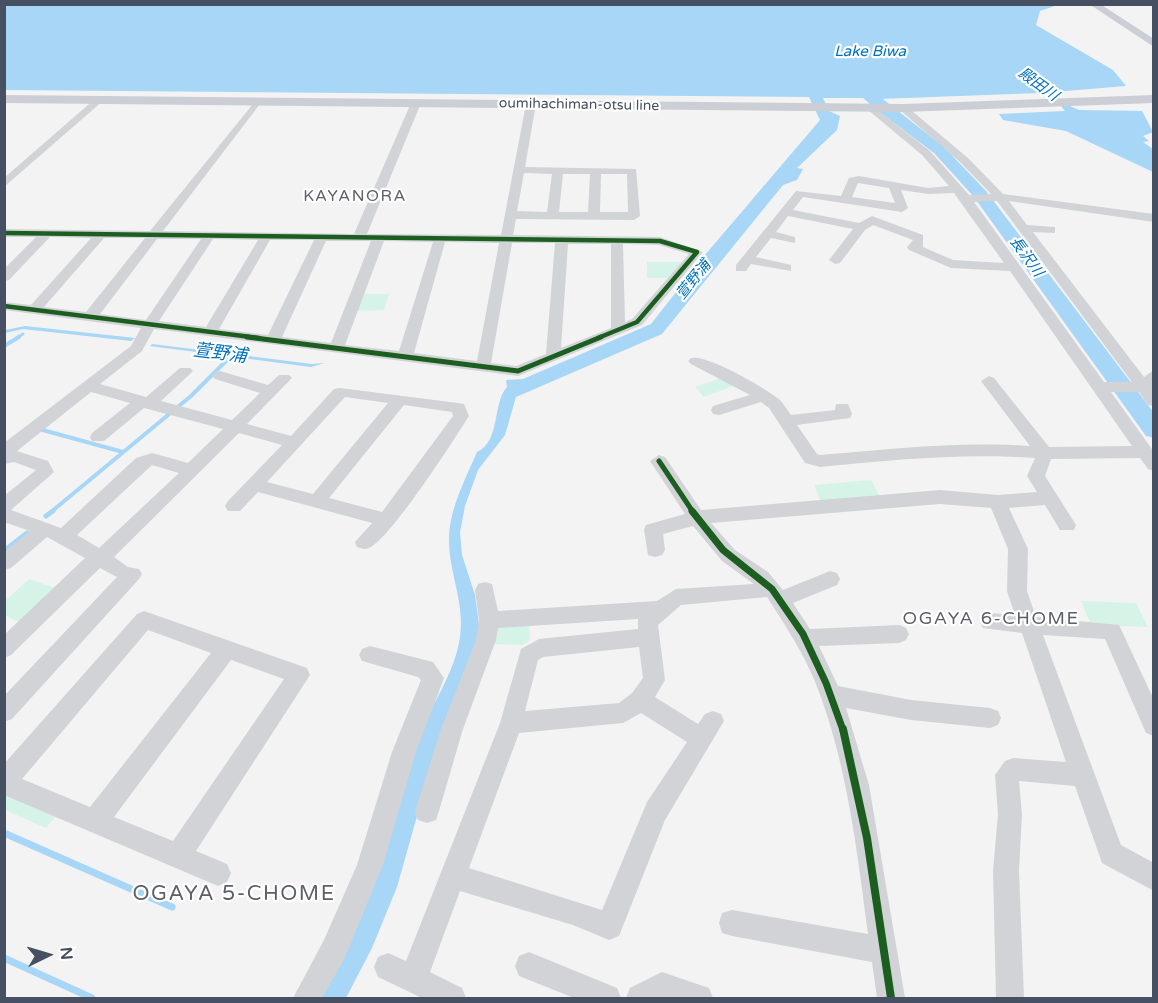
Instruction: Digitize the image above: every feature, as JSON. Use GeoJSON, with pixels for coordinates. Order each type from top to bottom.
{"type":"FeatureCollection","features":[{"type":"Feature","properties":{"kind":"main road"},"geometry":{"type":"LineString","coordinates":[[1093,4],[1154,44]]}},
{"type":"Feature","properties":{"kind":"main road"},"geometry":{"type":"LineString","coordinates":[[1103,4],[1154,37]]}},
{"type":"Feature","properties":{"kind":"main road","name":"oumihachiman-otsu line"},"geometry":{"type":"LineString","coordinates":[[4,99],[898,108],[1154,99]]}},
{"type":"Feature","properties":{"kind":"street"},"geometry":{"type":"LineString","coordinates":[[4,184],[99,100]]}},
{"type":"Feature","properties":{"kind":"street"},"geometry":{"type":"LineString","coordinates":[[90,317],[257,102]]}},
{"type":"Feature","properties":{"kind":"street"},"geometry":{"type":"LineString","coordinates":[[359,237],[416,103]]}},
{"type":"Feature","properties":{"kind":"street"},"geometry":{"type":"LineString","coordinates":[[483,367],[531,104]]}},
{"type":"Feature","properties":{"kind":"street"},"geometry":{"type":"LineString","coordinates":[[872,107],[919,145],[980,216],[1145,383],[1154,401]]}},
{"type":"Feature","properties":{"kind":"street"},"geometry":{"type":"LineString","coordinates":[[898,108],[944,143],[997,198],[1022,228],[1028,264],[1102,387],[1149,459]]}},
{"type":"Feature","properties":{"kind":"street"},"geometry":{"type":"LineString","coordinates":[[919,145],[944,143]]}},
{"type":"Feature","properties":{"kind":"street"},"geometry":{"type":"LineString","coordinates":[[511,215],[634,216],[632,171],[519,170]]}},
{"type":"Feature","properties":{"kind":"street"},"geometry":{"type":"LineString","coordinates":[[553,216],[558,170]]}},
{"type":"Feature","properties":{"kind":"street"},"geometry":{"type":"LineString","coordinates":[[594,216],[596,170]]}},
{"type":"Feature","properties":{"kind":"street"},"geometry":{"type":"LineString","coordinates":[[845,200],[853,180],[859,178],[928,191],[1154,218]]}},
{"type":"Feature","properties":{"kind":"street"},"geometry":{"type":"LineString","coordinates":[[786,268],[744,264],[800,193],[902,208],[894,185]]}},
{"type":"Feature","properties":{"kind":"street"},"geometry":{"type":"LineString","coordinates":[[787,212],[861,227]]}},
{"type":"Feature","properties":{"kind":"street"},"geometry":{"type":"LineString","coordinates":[[980,216],[1009,215]]}},
{"type":"Feature","properties":{"kind":"street"},"geometry":{"type":"LineString","coordinates":[[835,260],[861,227],[877,220],[920,238],[915,246],[951,264],[1028,264]]}},
{"type":"Feature","properties":{"kind":"street"},"geometry":{"type":"LineString","coordinates":[[1022,228],[1051,230]]}},
{"type":"Feature","properties":{"kind":"street"},"geometry":{"type":"LineString","coordinates":[[4,232],[660,241],[697,252],[637,322],[518,371],[4,306]]}},
{"type":"Feature","properties":{"kind":"street"},"geometry":{"type":"LineString","coordinates":[[4,277],[47,233]]}},
{"type":"Feature","properties":{"kind":"street"},"geometry":{"type":"LineString","coordinates":[[34,310],[101,234]]}},
{"type":"Feature","properties":{"kind":"street"},"geometry":{"type":"LineString","coordinates":[[768,234],[791,240]]}},
{"type":"Feature","properties":{"kind":"street"},"geometry":{"type":"LineString","coordinates":[[4,452],[137,348],[149,325],[210,235]]}},
{"type":"Feature","properties":{"kind":"street"},"geometry":{"type":"LineString","coordinates":[[210,332],[266,236]]}},
{"type":"Feature","properties":{"kind":"street"},"geometry":{"type":"LineString","coordinates":[[273,340],[322,236]]}},
{"type":"Feature","properties":{"kind":"street"},"geometry":{"type":"LineString","coordinates":[[336,348],[379,237]]}},
{"type":"Feature","properties":{"kind":"street"},"geometry":{"type":"LineString","coordinates":[[405,357],[440,238]]}},
{"type":"Feature","properties":{"kind":"street"},"geometry":{"type":"LineString","coordinates":[[553,357],[562,239]]}},
{"type":"Feature","properties":{"kind":"street"},"geometry":{"type":"LineString","coordinates":[[617,240],[618,330]]}},
{"type":"Feature","properties":{"kind":"street"},"geometry":{"type":"LineString","coordinates":[[696,361],[747,385],[775,404],[811,459],[820,461],[916,452],[994,449],[1149,459]]}},
{"type":"Feature","properties":{"kind":"street"},"geometry":{"type":"LineString","coordinates":[[98,437],[185,370]]}},
{"type":"Feature","properties":{"kind":"street"},"geometry":{"type":"LineString","coordinates":[[220,376],[271,391]]}},
{"type":"Feature","properties":{"kind":"street"},"geometry":{"type":"LineString","coordinates":[[4,650],[86,568],[119,543],[284,378]]}},
{"type":"Feature","properties":{"kind":"street"},"geometry":{"type":"LineString","coordinates":[[989,381],[1045,453]]}},
{"type":"Feature","properties":{"kind":"street"},"geometry":{"type":"LineString","coordinates":[[1102,387],[1145,383]]}},
{"type":"Feature","properties":{"kind":"street"},"geometry":{"type":"LineString","coordinates":[[88,386],[294,443]]}},
{"type":"Feature","properties":{"kind":"street"},"geometry":{"type":"LineString","coordinates":[[234,506],[340,393],[349,392],[458,408],[461,416],[386,520],[364,542]]}},
{"type":"Feature","properties":{"kind":"street"},"geometry":{"type":"LineString","coordinates":[[719,410],[763,396]]}},
{"type":"Feature","properties":{"kind":"street"},"geometry":{"type":"LineString","coordinates":[[317,501],[400,399]]}},
{"type":"Feature","properties":{"kind":"street"},"geometry":{"type":"LineString","coordinates":[[787,421],[844,414],[842,408]]}},
{"type":"Feature","properties":{"kind":"street"},"geometry":{"type":"LineString","coordinates":[[1045,453],[1036,476],[1067,525]]}},
{"type":"Feature","properties":{"kind":"street"},"geometry":{"type":"LineString","coordinates":[[4,458],[15,456],[42,465],[45,472],[4,506]]}},
{"type":"Feature","properties":{"kind":"street"},"geometry":{"type":"LineString","coordinates":[[64,536],[142,462],[152,459],[191,470]]}},
{"type":"Feature","properties":{"kind":"street"},"geometry":{"type":"LineString","coordinates":[[659,461],[724,551],[775,594],[803,638],[833,695],[857,775],[891,999]]}},
{"type":"Feature","properties":{"kind":"street"},"geometry":{"type":"LineString","coordinates":[[254,485],[386,520]]}},
{"type":"Feature","properties":{"kind":"street"},"geometry":{"type":"LineString","coordinates":[[655,550],[653,530],[699,517],[940,497],[998,502],[1050,498]]}},
{"type":"Feature","properties":{"kind":"street"},"geometry":{"type":"LineString","coordinates":[[998,502],[1018,549],[1017,591],[1111,854],[1154,878]]}},
{"type":"Feature","properties":{"kind":"street"},"geometry":{"type":"LineString","coordinates":[[4,515],[64,536],[126,572],[4,712]]}},
{"type":"Feature","properties":{"kind":"street"},"geometry":{"type":"LineString","coordinates":[[4,563],[45,529]]}},
{"type":"Feature","properties":{"kind":"street"},"geometry":{"type":"LineString","coordinates":[[511,723],[623,713],[640,700],[654,680],[647,622],[676,597],[754,592],[775,594],[830,579]]}},
{"type":"Feature","properties":{"kind":"street"},"geometry":{"type":"LineString","coordinates":[[427,811],[452,729],[486,640],[489,620],[485,590]]}},
{"type":"Feature","properties":{"kind":"street"},"geometry":{"type":"LineString","coordinates":[[489,620],[663,609]]}},
{"type":"Feature","properties":{"kind":"street"},"geometry":{"type":"LineString","coordinates":[[178,856],[299,675],[144,620],[4,783],[218,873]]}},
{"type":"Feature","properties":{"kind":"street"},"geometry":{"type":"LineString","coordinates":[[990,622],[1112,631],[1154,726]]}},
{"type":"Feature","properties":{"kind":"street"},"geometry":{"type":"LineString","coordinates":[[803,638],[899,634]]}},
{"type":"Feature","properties":{"kind":"street"},"geometry":{"type":"LineString","coordinates":[[452,999],[401,973],[453,876],[511,723],[529,655],[539,648],[648,637]]}},
{"type":"Feature","properties":{"kind":"street"},"geometry":{"type":"LineString","coordinates":[[95,821],[227,649]]}},
{"type":"Feature","properties":{"kind":"street"},"geometry":{"type":"LineString","coordinates":[[307,999],[334,950],[370,865],[404,752],[433,678],[425,669],[370,655]]}},
{"type":"Feature","properties":{"kind":"street"},"geometry":{"type":"LineString","coordinates":[[833,695],[911,710],[990,718]]}},
{"type":"Feature","properties":{"kind":"street"},"geometry":{"type":"LineString","coordinates":[[453,876],[573,912],[609,926],[656,811],[707,730],[640,700]]}},
{"type":"Feature","properties":{"kind":"street"},"geometry":{"type":"LineString","coordinates":[[1010,999],[1006,871],[1010,814],[1007,775],[1013,769],[1083,775]]}},
{"type":"Feature","properties":{"kind":"street"},"geometry":{"type":"LineString","coordinates":[[732,923],[884,951]]}},
{"type":"Feature","properties":{"kind":"street"},"geometry":{"type":"LineString","coordinates":[[529,966],[607,999]]}},
{"type":"Feature","properties":{"kind":"street"},"geometry":{"type":"LineString","coordinates":[[640,999],[662,986],[699,999]]}},
{"type":"Feature","properties":{"kind":"green space"},"geometry":{"type":"Polygon","coordinates":[[[647,262],[682,262],[670,278],[647,278],[647,262]]]}},
{"type":"Feature","properties":{"kind":"green space"},"geometry":{"type":"Polygon","coordinates":[[[362,294],[389,294],[384,310],[356,311],[362,294]]]}},
{"type":"Feature","properties":{"kind":"green space"},"geometry":{"type":"Polygon","coordinates":[[[724,377],[736,385],[704,397],[695,387],[724,377]]]}},
{"type":"Feature","properties":{"kind":"green space"},"geometry":{"type":"Polygon","coordinates":[[[871,480],[880,497],[821,502],[814,485],[871,480]]]}},
{"type":"Feature","properties":{"kind":"green space"},"geometry":{"type":"Polygon","coordinates":[[[29,579],[58,589],[23,624],[5,615],[5,601],[29,579]]]}},
{"type":"Feature","properties":{"kind":"green space"},"geometry":{"type":"Polygon","coordinates":[[[1081,601],[1136,603],[1148,627],[1091,625],[1081,601]]]}},
{"type":"Feature","properties":{"kind":"green space"},"geometry":{"type":"Polygon","coordinates":[[[529,621],[530,641],[521,645],[491,644],[492,626],[529,621]]]}},
{"type":"Feature","properties":{"kind":"green space"},"geometry":{"type":"Polygon","coordinates":[[[5,790],[58,813],[46,828],[5,810],[5,790]]]}},
{"type":"Feature","properties":{"kind":"water","name":"Lake Biwa"},"geometry":{"type":"Polygon","coordinates":[[[5,4],[1058,5],[1040,11],[1036,25],[1113,70],[1126,86],[1054,92],[1057,96],[1040,93],[878,99],[885,104],[870,104],[863,98],[823,98],[829,111],[840,116],[837,130],[797,168],[803,169],[797,180],[783,185],[662,334],[516,397],[505,435],[478,470],[465,506],[460,532],[462,555],[475,595],[479,624],[476,644],[432,763],[397,887],[372,948],[346,998],[321,998],[350,937],[362,905],[404,774],[421,729],[447,678],[457,651],[461,613],[450,555],[451,519],[477,452],[485,447],[490,439],[499,402],[507,387],[506,380],[523,379],[651,324],[705,255],[820,120],[809,97],[5,90],[5,4]]]}},
{"type":"Feature","properties":{"kind":"water"},"geometry":{"type":"Polygon","coordinates":[[[1061,106],[1070,106],[1079,110],[1142,111],[1153,132],[1143,136],[1149,141],[1143,142],[1153,149],[1153,172],[1066,131],[1003,120],[999,114],[1065,111],[1061,106]]]}},
{"type":"Feature","properties":{"kind":"water"},"geometry":{"type":"Polygon","coordinates":[[[25,326],[135,338],[131,341],[23,329],[5,333],[5,330],[25,326]]]}},
{"type":"Feature","properties":{"kind":"water","name":"萱野浦"},"geometry":{"type":"Polygon","coordinates":[[[152,344],[312,364],[325,363],[311,367],[150,346],[152,344]]]}},
{"type":"Feature","properties":{"kind":"waterway","name":"長沢川"},"geometry":{"type":"LineString","coordinates":[[865,89],[878,104],[939,150],[980,194],[1154,430]]}},
{"type":"Feature","properties":{"kind":"waterway"},"geometry":{"type":"LineString","coordinates":[[16,338],[23,334]]}},
{"type":"Feature","properties":{"kind":"waterway"},"geometry":{"type":"LineString","coordinates":[[4,346],[19,337]]}},
{"type":"Feature","properties":{"kind":"waterway","name":"萱野浦"},"geometry":{"type":"LineString","coordinates":[[51,512],[191,396],[232,355]]}},
{"type":"Feature","properties":{"kind":"waterway"},"geometry":{"type":"LineString","coordinates":[[39,429],[123,452]]}},
{"type":"Feature","properties":{"kind":"waterway"},"geometry":{"type":"LineString","coordinates":[[46,516],[53,511]]}},
{"type":"Feature","properties":{"kind":"waterway"},"geometry":{"type":"LineString","coordinates":[[4,551],[27,533]]}},
{"type":"Feature","properties":{"kind":"waterway"},"geometry":{"type":"LineString","coordinates":[[4,833],[172,907]]}},
{"type":"Feature","properties":{"kind":"waterway"},"geometry":{"type":"LineString","coordinates":[[4,958],[92,998]]}},
{"type":"Feature","properties":{"kind":"cycle path"},"geometry":{"type":"LineString","coordinates":[[4,233],[660,241],[697,252],[637,322],[518,371],[4,306]]}},
{"type":"Feature","properties":{"kind":"cycle path"},"geometry":{"type":"LineString","coordinates":[[659,461],[714,540],[772,589],[803,634],[826,683],[844,733],[857,785],[891,998]]}},
{"type":"Feature","properties":{"kind":"district","name":"KAYANORA"},"geometry":{"type":"Point","coordinates":[355,197]}},
{"type":"Feature","properties":{"kind":"district","name":"OGAYA 6-CHOME"},"geometry":{"type":"Point","coordinates":[991,619]}},
{"type":"Feature","properties":{"kind":"district","name":"OGAYA 5-CHOME"},"geometry":{"type":"Point","coordinates":[234,894]}},
{"type":"Feature","properties":{"kind":"water label","name":"殿田川"},"geometry":{"type":"Point","coordinates":[1038,85]}}]}
